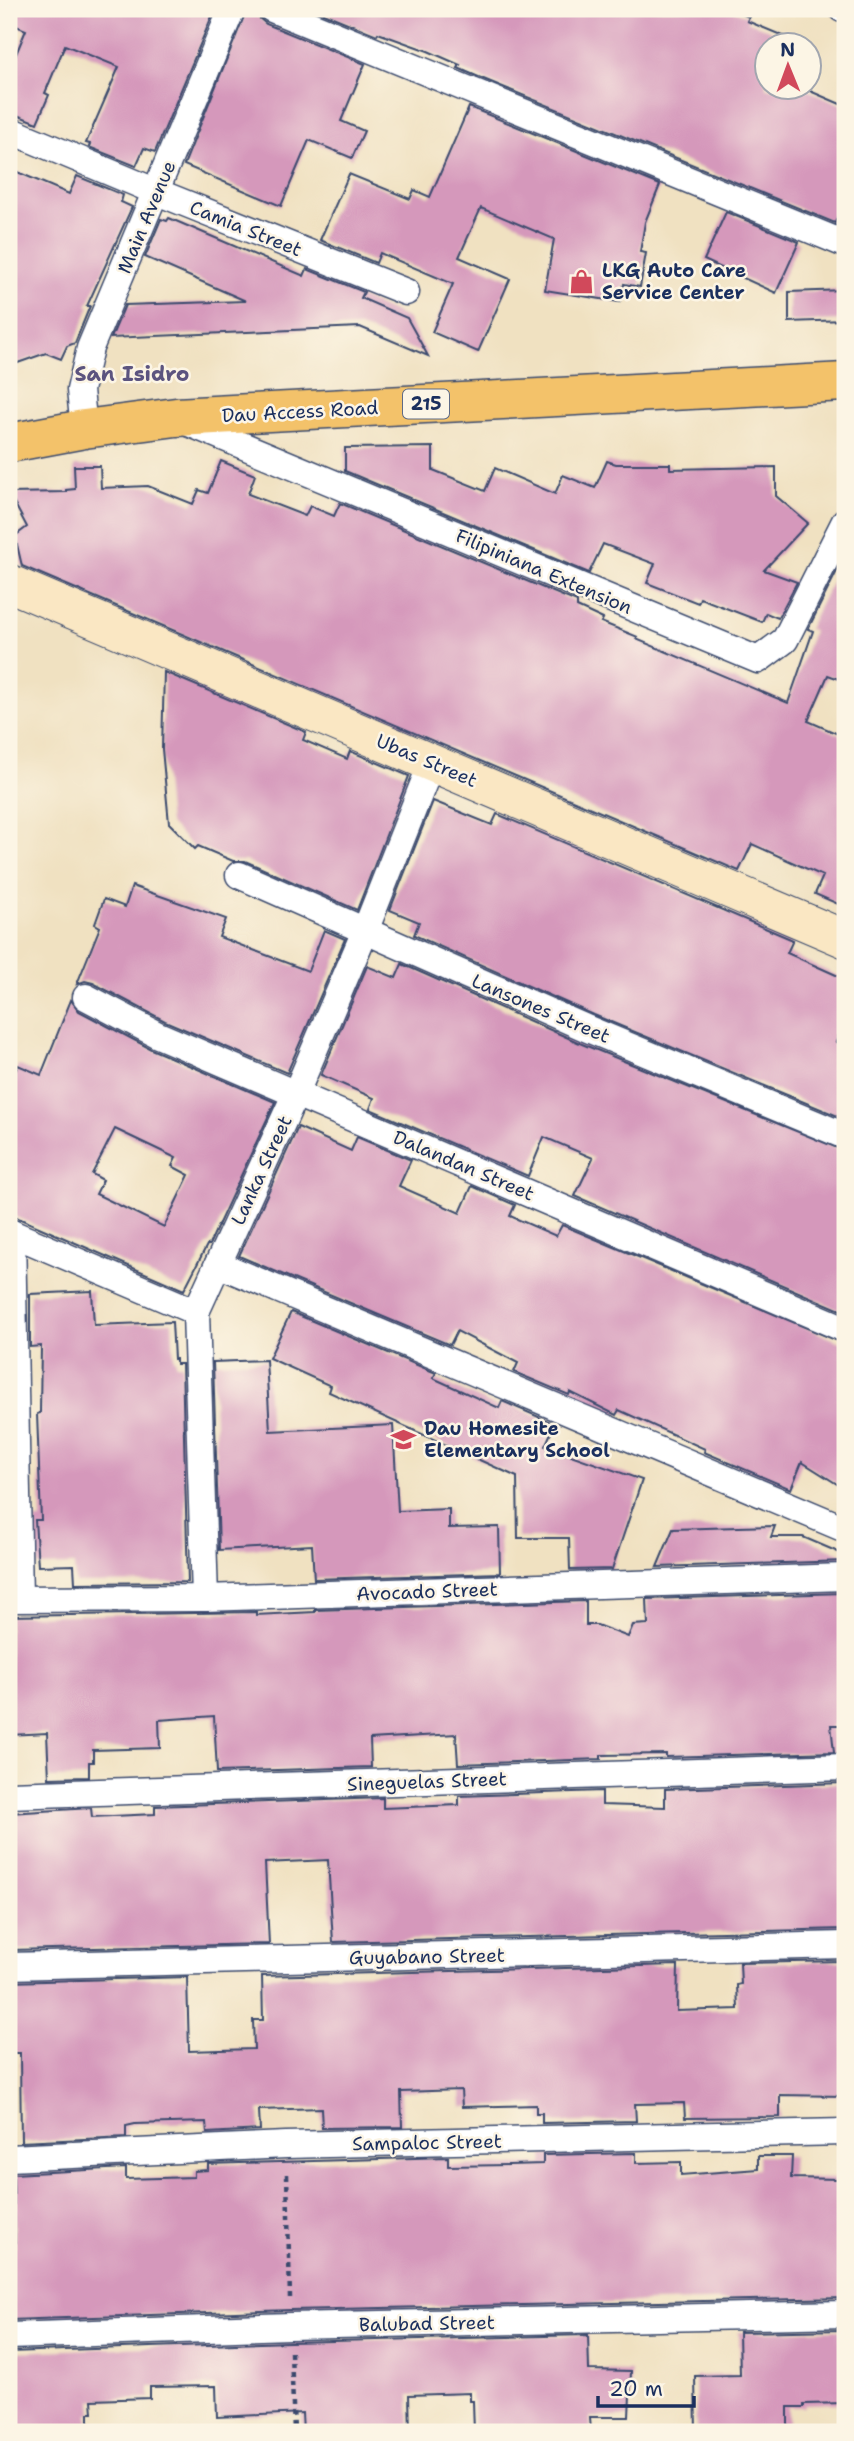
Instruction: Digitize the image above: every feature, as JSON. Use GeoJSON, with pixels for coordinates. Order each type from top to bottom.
{"type":"FeatureCollection","features":[{"type":"Feature","properties":{"kind":"main road","name":"Dau Access Road"},"geometry":{"type":"LineString","coordinates":[[9,443],[84,429],[176,417],[845,382]]}},
{"type":"Feature","properties":{"kind":"street","name":"Main Avenue"},"geometry":{"type":"LineString","coordinates":[[84,429],[80,390],[90,348],[232,9]]}},
{"type":"Feature","properties":{"kind":"street"},"geometry":{"type":"LineString","coordinates":[[272,9],[845,244]]}},
{"type":"Feature","properties":{"kind":"street","name":"Camia Street"},"geometry":{"type":"LineString","coordinates":[[9,130],[406,292]]}},
{"type":"Feature","properties":{"kind":"street","name":"Filipiniana Extension"},"geometry":{"type":"LineString","coordinates":[[176,417],[758,660],[785,640],[845,521]]}},
{"type":"Feature","properties":{"kind":"street","name":"Ubas Street"},"geometry":{"type":"LineString","coordinates":[[9,583],[845,939]]}},
{"type":"Feature","properties":{"kind":"street","name":"Lanka Street"},"geometry":{"type":"LineString","coordinates":[[205,1598],[196,1312],[296,1093],[365,931],[432,762]]}},
{"type":"Feature","properties":{"kind":"street","name":"Lansones Street"},"geometry":{"type":"LineString","coordinates":[[239,874],[588,1029],[845,1136]]}},
{"type":"Feature","properties":{"kind":"street","name":"Dalandan Street"},"geometry":{"type":"LineString","coordinates":[[86,997],[158,1035],[845,1329]]}},
{"type":"Feature","properties":{"kind":"street"},"geometry":{"type":"LineString","coordinates":[[14,1599],[10,1233],[196,1312]]}},
{"type":"Feature","properties":{"kind":"street"},"geometry":{"type":"LineString","coordinates":[[218,1264],[845,1529]]}},
{"type":"Feature","properties":{"kind":"street","name":"Avocado Street"},"geometry":{"type":"LineString","coordinates":[[14,1599],[205,1598],[845,1577]]}},
{"type":"Feature","properties":{"kind":"street","name":"Sineguelas Street"},"geometry":{"type":"LineString","coordinates":[[9,1795],[845,1767]]}},
{"type":"Feature","properties":{"kind":"street","name":"Guyabano Street"},"geometry":{"type":"LineString","coordinates":[[9,1966],[845,1945]]}},
{"type":"Feature","properties":{"kind":"street","name":"Sampaloc Street"},"geometry":{"type":"LineString","coordinates":[[9,2158],[286,2145],[845,2132]]}},
{"type":"Feature","properties":{"kind":"street","name":"Balubad Street"},"geometry":{"type":"LineString","coordinates":[[9,2336],[290,2326],[845,2314]]}},
{"type":"Feature","properties":{"kind":"path"},"geometry":{"type":"LineString","coordinates":[[286,2145],[294,2432]]}},
{"type":"Feature","properties":{"kind":"building"},"geometry":{"type":"Polygon","coordinates":[[[9,9],[215,9],[155,152],[144,148],[136,166],[89,147],[90,144],[86,143],[119,67],[65,45],[45,93],[49,95],[37,123],[9,112],[9,71],[26,30],[9,23],[9,9]]]}},
{"type":"Feature","properties":{"kind":"building"},"geometry":{"type":"Polygon","coordinates":[[[247,9],[257,9],[259,18],[266,24],[365,64],[341,121],[364,131],[352,158],[309,140],[281,206],[184,165],[247,9]]]}},
{"type":"Feature","properties":{"kind":"building"},"geometry":{"type":"Polygon","coordinates":[[[313,9],[730,9],[749,17],[747,21],[774,32],[752,32],[752,102],[822,102],[822,96],[845,106],[845,198],[835,223],[481,78],[428,51],[378,33],[377,35],[313,9]]]}},
{"type":"Feature","properties":{"kind":"building"},"geometry":{"type":"Polygon","coordinates":[[[469,107],[660,185],[645,222],[640,252],[646,253],[640,287],[624,284],[620,302],[545,290],[554,239],[481,208],[459,257],[510,279],[478,352],[432,332],[453,284],[380,253],[376,263],[320,240],[349,174],[410,199],[414,190],[430,197],[469,107]]]}},
{"type":"Feature","properties":{"kind":"building"},"geometry":{"type":"Polygon","coordinates":[[[15,171],[69,194],[77,176],[123,195],[121,202],[132,207],[87,306],[90,306],[75,343],[67,346],[61,359],[46,353],[9,366],[9,186],[15,171]]]}},
{"type":"Feature","properties":{"kind":"building"},"geometry":{"type":"Polygon","coordinates":[[[726,212],[799,242],[776,293],[704,260],[726,212]]]}},
{"type":"Feature","properties":{"kind":"building"},"geometry":{"type":"Polygon","coordinates":[[[169,218],[304,276],[307,269],[364,292],[361,298],[407,318],[428,356],[360,327],[111,338],[125,305],[246,301],[145,257],[161,219],[167,221],[169,218]]]}},
{"type":"Feature","properties":{"kind":"building"},"geometry":{"type":"Polygon","coordinates":[[[845,290],[845,320],[789,322],[789,292],[845,290]]]}},
{"type":"Feature","properties":{"kind":"building"},"geometry":{"type":"Polygon","coordinates":[[[433,447],[433,470],[485,491],[495,468],[555,494],[563,475],[595,488],[607,461],[616,464],[670,464],[670,469],[776,467],[776,496],[808,523],[764,570],[797,582],[778,618],[766,613],[762,622],[700,598],[698,603],[647,583],[655,564],[603,544],[589,573],[345,471],[345,448],[433,447]]]}},
{"type":"Feature","properties":{"kind":"building"},"geometry":{"type":"Polygon","coordinates":[[[221,461],[255,475],[248,494],[305,516],[310,506],[334,516],[340,503],[577,602],[577,607],[603,619],[601,622],[638,637],[636,639],[788,703],[813,631],[808,629],[845,555],[845,681],[828,675],[808,721],[845,737],[845,907],[815,894],[823,876],[752,844],[739,871],[22,566],[15,536],[27,527],[9,493],[66,492],[75,489],[74,466],[100,466],[101,488],[148,486],[193,504],[199,490],[208,493],[221,461]]]}},
{"type":"Feature","properties":{"kind":"building"},"geometry":{"type":"Polygon","coordinates":[[[164,672],[306,732],[303,740],[347,759],[350,751],[409,776],[357,910],[245,861],[233,861],[198,846],[195,849],[169,823],[162,749],[164,672]]]}},
{"type":"Feature","properties":{"kind":"building"},"geometry":{"type":"Polygon","coordinates":[[[433,801],[492,825],[497,814],[793,940],[787,953],[845,979],[845,1021],[836,1042],[845,1046],[845,1119],[594,1015],[414,935],[419,922],[390,910],[433,801]]]}},
{"type":"Feature","properties":{"kind":"building"},"geometry":{"type":"Polygon","coordinates":[[[132,886],[226,919],[219,937],[308,971],[324,930],[345,939],[287,1073],[165,1021],[93,983],[85,981],[77,984],[100,927],[95,924],[104,899],[125,907],[132,886]]]}},
{"type":"Feature","properties":{"kind":"building"},"geometry":{"type":"Polygon","coordinates":[[[402,964],[582,1044],[845,1151],[845,1312],[575,1196],[593,1158],[544,1137],[528,1176],[370,1109],[374,1098],[321,1075],[367,966],[396,978],[402,964]]]}},
{"type":"Feature","properties":{"kind":"building"},"geometry":{"type":"Polygon","coordinates":[[[71,1000],[79,1011],[151,1049],[275,1102],[209,1245],[184,1290],[9,1214],[9,1084],[18,1065],[41,1075],[71,1000]],[[115,1129],[92,1174],[103,1180],[96,1194],[164,1227],[189,1175],[172,1166],[176,1158],[115,1129]]]}},
{"type":"Feature","properties":{"kind":"building"},"geometry":{"type":"Polygon","coordinates":[[[298,1127],[351,1151],[357,1137],[411,1160],[399,1186],[460,1213],[472,1186],[515,1205],[510,1216],[556,1236],[562,1225],[845,1344],[845,1489],[802,1462],[791,1489],[704,1452],[705,1449],[619,1410],[616,1415],[570,1392],[569,1395],[514,1372],[518,1363],[457,1331],[450,1345],[239,1256],[298,1127]]]}},
{"type":"Feature","properties":{"kind":"building"},"geometry":{"type":"Polygon","coordinates":[[[92,1291],[94,1325],[172,1322],[174,1359],[176,1364],[182,1364],[188,1582],[75,1583],[74,1565],[38,1566],[35,1520],[41,1520],[37,1414],[40,1413],[41,1346],[30,1347],[30,1294],[92,1291]]]}},
{"type":"Feature","properties":{"kind":"building"},"geometry":{"type":"Polygon","coordinates":[[[291,1312],[436,1373],[433,1378],[499,1408],[502,1401],[555,1424],[545,1446],[642,1480],[612,1569],[570,1570],[569,1538],[518,1538],[517,1477],[329,1392],[331,1386],[269,1358],[291,1312]]]}},
{"type":"Feature","properties":{"kind":"building"},"geometry":{"type":"Polygon","coordinates":[[[266,1360],[270,1431],[393,1425],[398,1511],[449,1509],[449,1528],[499,1527],[500,1573],[314,1579],[312,1545],[219,1550],[213,1362],[266,1360]]]}},
{"type":"Feature","properties":{"kind":"building"},"geometry":{"type":"Polygon","coordinates":[[[775,1526],[771,1537],[803,1537],[845,1555],[845,1561],[657,1567],[673,1529],[775,1526]]]}},
{"type":"Feature","properties":{"kind":"building"},"geometry":{"type":"Polygon","coordinates":[[[845,1593],[845,1725],[831,1725],[834,1752],[666,1757],[666,1754],[601,1755],[601,1759],[458,1764],[456,1734],[370,1739],[371,1767],[217,1772],[214,1716],[159,1720],[160,1748],[93,1750],[93,1762],[89,1762],[89,1777],[49,1778],[47,1733],[9,1735],[9,1616],[256,1612],[256,1615],[315,1610],[586,1601],[586,1625],[597,1625],[628,1637],[633,1625],[648,1624],[647,1599],[845,1593]]]}},
{"type":"Feature","properties":{"kind":"building"},"geometry":{"type":"Polygon","coordinates":[[[845,1783],[845,1929],[333,1942],[328,1860],[265,1863],[269,1944],[9,1950],[9,1813],[91,1808],[92,1817],[155,1814],[155,1806],[383,1798],[383,1808],[459,1805],[459,1796],[602,1791],[602,1805],[665,1807],[665,1789],[845,1783]]]}},
{"type":"Feature","properties":{"kind":"building"},"geometry":{"type":"Polygon","coordinates":[[[845,1961],[845,2096],[780,2095],[780,2117],[685,2118],[684,2103],[635,2104],[636,2121],[542,2123],[542,2113],[536,2113],[536,2105],[462,2107],[461,2090],[401,2092],[402,2127],[322,2128],[321,2108],[259,2110],[260,2130],[207,2133],[206,2122],[135,2124],[126,2126],[126,2137],[21,2142],[20,2053],[9,2053],[9,1982],[187,1977],[189,2051],[254,2049],[253,2020],[263,2020],[262,1976],[678,1965],[677,2011],[738,2009],[740,1963],[845,1961]]]}},
{"type":"Feature","properties":{"kind":"building"},"geometry":{"type":"Polygon","coordinates":[[[636,2153],[636,2163],[681,2162],[681,2175],[758,2169],[758,2156],[792,2156],[791,2178],[839,2179],[840,2188],[845,2188],[845,2298],[290,2310],[9,2320],[9,2249],[15,2248],[13,2174],[126,2168],[126,2179],[194,2177],[194,2171],[208,2170],[208,2164],[448,2157],[448,2166],[509,2165],[543,2164],[543,2155],[636,2153]]]}},
{"type":"Feature","properties":{"kind":"building"},"geometry":{"type":"Polygon","coordinates":[[[845,2330],[845,2403],[788,2407],[788,2432],[696,2432],[695,2376],[740,2375],[739,2332],[845,2330]]]}},
{"type":"Feature","properties":{"kind":"building"},"geometry":{"type":"Polygon","coordinates":[[[588,2335],[589,2370],[631,2371],[629,2417],[590,2417],[591,2432],[474,2432],[473,2401],[470,2401],[470,2393],[409,2395],[410,2432],[303,2432],[302,2413],[217,2417],[216,2386],[150,2387],[150,2398],[92,2400],[93,2413],[89,2413],[89,2432],[9,2432],[9,2352],[588,2335]]]}},
{"type":"Feature","properties":{"kind":"place","name":"LKG Auto Care Service Center"},"geometry":{"type":"Point","coordinates":[582,281]}},
{"type":"Feature","properties":{"kind":"place","name":"Dau Homesite Elementary School"},"geometry":{"type":"Point","coordinates":[404,1439]}},
{"type":"Feature","properties":{"kind":"district","name":"San Isidro"},"geometry":{"type":"Point","coordinates":[132,374]}}]}
